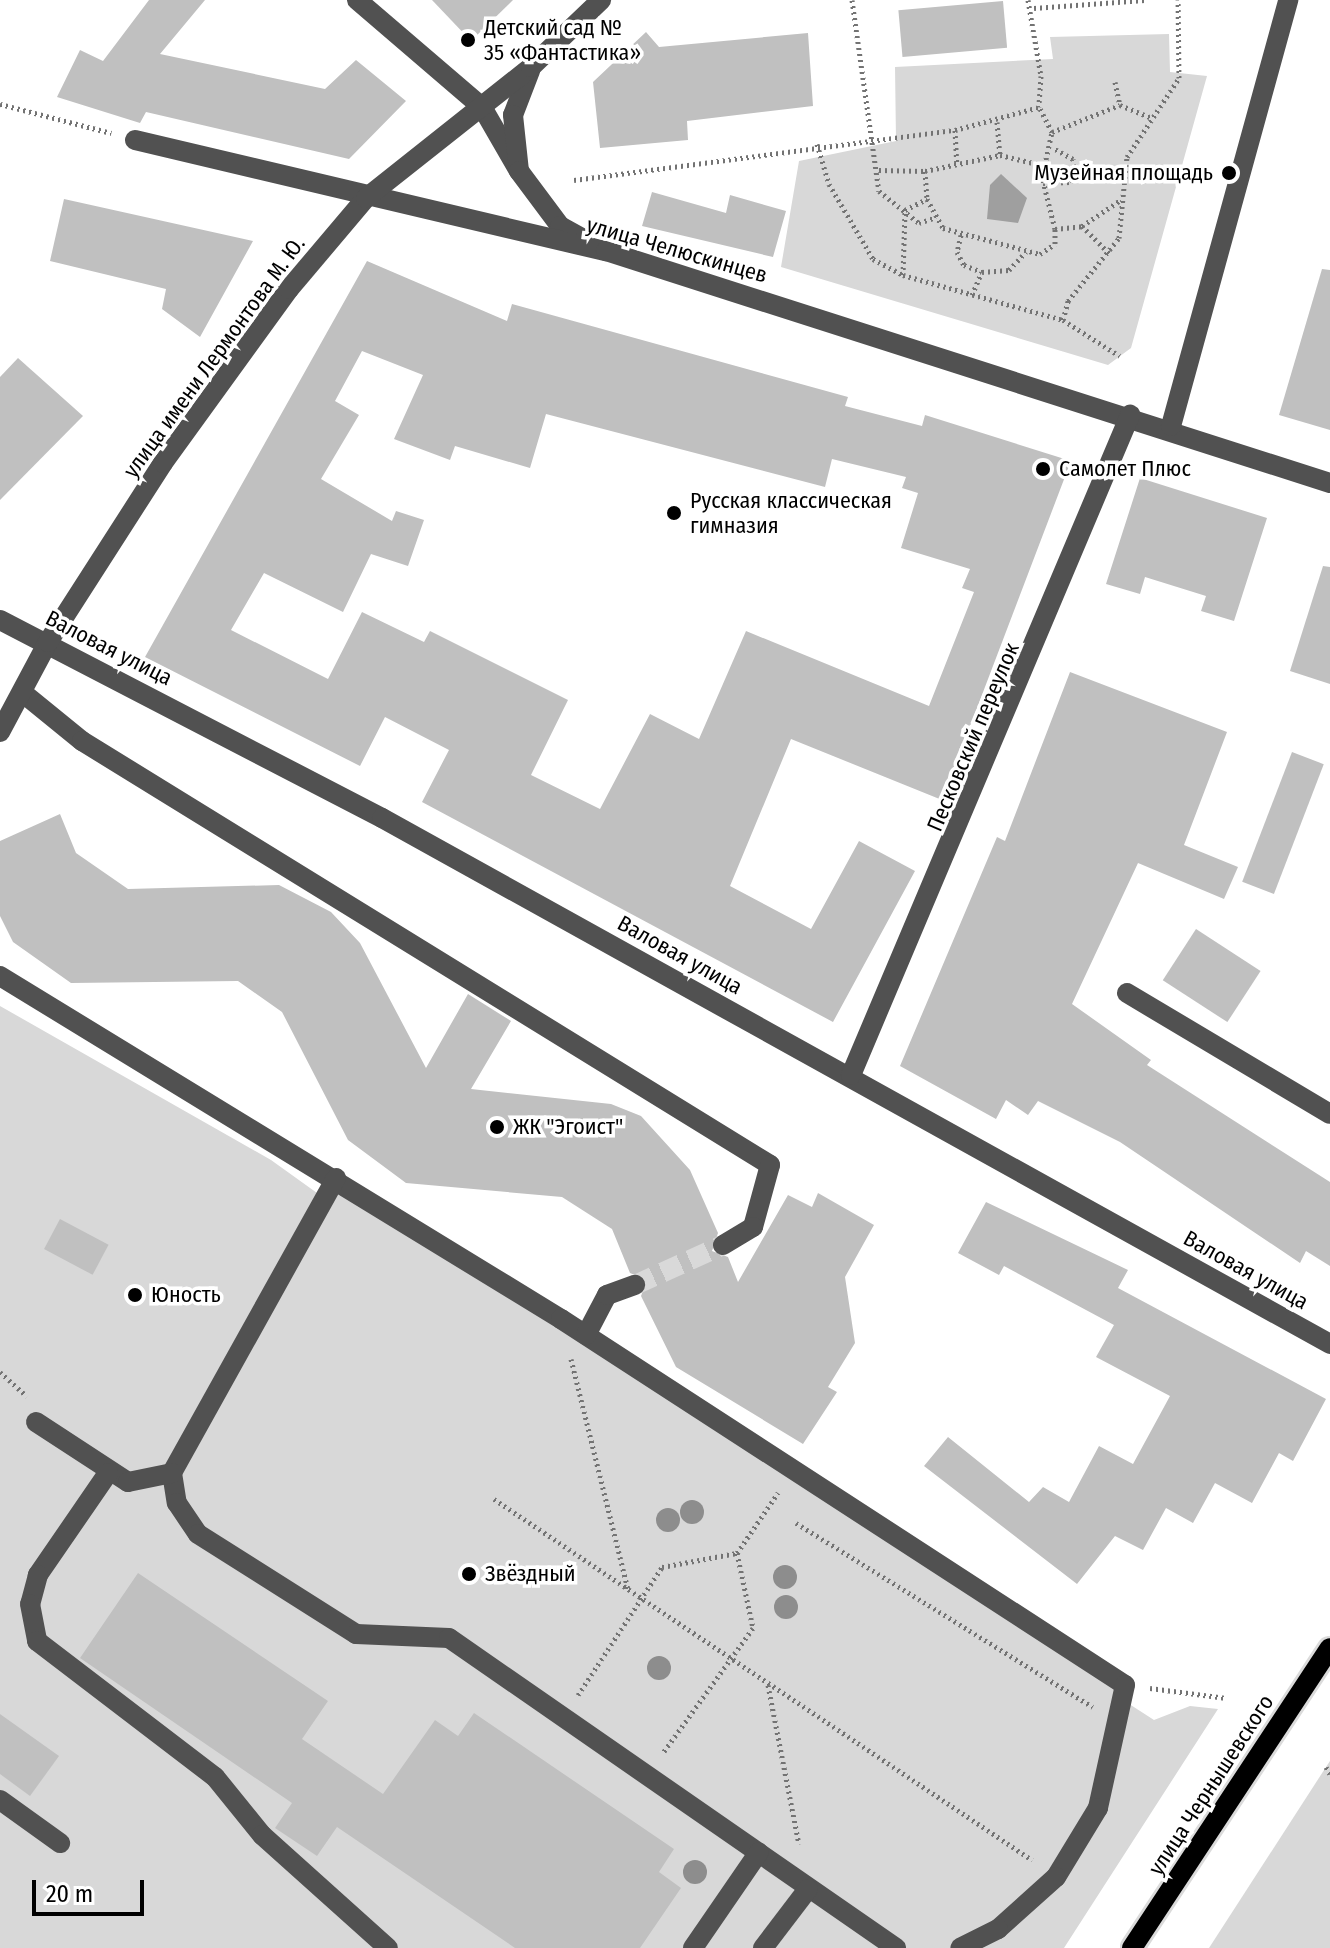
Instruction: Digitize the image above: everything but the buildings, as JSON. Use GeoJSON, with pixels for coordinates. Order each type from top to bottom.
{"type":"FeatureCollection","features":[{"type":"Feature","properties":{"kind":"main road","name":"улица Чернышевского"},"geometry":{"type":"LineString","coordinates":[[1132,1948],[1330,1648]]}},
{"type":"Feature","properties":{"kind":"street"},"geometry":{"type":"LineString","coordinates":[[357,0],[482,107],[519,171],[560,226],[606,251]]}},
{"type":"Feature","properties":{"kind":"street","name":"улица имени Лермонтова М. Ю."},"geometry":{"type":"LineString","coordinates":[[0,732],[48,642],[163,463],[289,289],[366,198],[531,67],[601,0]]}},
{"type":"Feature","properties":{"kind":"street"},"geometry":{"type":"LineString","coordinates":[[1171,426],[1288,0]]}},
{"type":"Feature","properties":{"kind":"street"},"geometry":{"type":"LineString","coordinates":[[519,171],[513,115],[531,67]]}},
{"type":"Feature","properties":{"kind":"street","name":"улица Челюскинцев"},"geometry":{"type":"LineString","coordinates":[[135,140],[366,198],[606,251],[1171,426],[1330,483]]}},
{"type":"Feature","properties":{"kind":"street","name":"Песковский переулок"},"geometry":{"type":"LineString","coordinates":[[851,1075],[1130,415]]}},
{"type":"Feature","properties":{"kind":"street","name":"Валовая улица"},"geometry":{"type":"LineString","coordinates":[[0,620],[48,642],[851,1075],[1330,1344]]}},
{"type":"Feature","properties":{"kind":"street"},"geometry":{"type":"LineString","coordinates":[[23,693],[82,741],[770,1165],[753,1227],[723,1245]]}},
{"type":"Feature","properties":{"kind":"street"},"geometry":{"type":"LineString","coordinates":[[0,976],[336,1178],[561,1319],[1125,1685],[1098,1808],[1056,1877],[998,1929],[960,1948]]}},
{"type":"Feature","properties":{"kind":"street"},"geometry":{"type":"LineString","coordinates":[[1127,993],[1330,1114]]}},
{"type":"Feature","properties":{"kind":"street"},"geometry":{"type":"LineString","coordinates":[[336,1178],[172,1473],[177,1503],[198,1534],[356,1634],[449,1638],[896,1948]]}},
{"type":"Feature","properties":{"kind":"street"},"geometry":{"type":"LineString","coordinates":[[586,1335],[607,1295],[635,1285]]}},
{"type":"Feature","properties":{"kind":"street"},"geometry":{"type":"LineString","coordinates":[[36,1422],[108,1473],[128,1482],[172,1473]]}},
{"type":"Feature","properties":{"kind":"street"},"geometry":{"type":"LineString","coordinates":[[108,1473],[38,1575],[30,1604],[37,1641],[215,1777],[262,1835],[388,1948]]}},
{"type":"Feature","properties":{"kind":"street"},"geometry":{"type":"LineString","coordinates":[[0,1800],[60,1843]]}},
{"type":"Feature","properties":{"kind":"street"},"geometry":{"type":"LineString","coordinates":[[693,1948],[759,1852]]}},
{"type":"Feature","properties":{"kind":"street"},"geometry":{"type":"LineString","coordinates":[[763,1948],[808,1889]]}},
{"type":"Feature","properties":{"kind":"path"},"geometry":{"type":"LineString","coordinates":[[852,0],[879,170],[879,191],[919,223],[936,217]]}},
{"type":"Feature","properties":{"kind":"path"},"geometry":{"type":"LineString","coordinates":[[925,171],[927,199],[936,217],[961,235],[1026,252],[1055,244],[1055,229],[1043,183],[1042,165],[1053,148],[1052,132],[1039,107],[1034,8],[1028,0]]}},
{"type":"Feature","properties":{"kind":"path"},"geometry":{"type":"LineString","coordinates":[[1034,8],[1145,0]]}},
{"type":"Feature","properties":{"kind":"path"},"geometry":{"type":"LineString","coordinates":[[1063,320],[1068,301],[1111,255],[1119,238],[1119,201],[1127,157],[1179,78],[1178,0]]}},
{"type":"Feature","properties":{"kind":"path"},"geometry":{"type":"LineString","coordinates":[[1115,82],[1120,105]]}},
{"type":"Feature","properties":{"kind":"path"},"geometry":{"type":"LineString","coordinates":[[0,104],[135,140]]}},
{"type":"Feature","properties":{"kind":"path"},"geometry":{"type":"LineString","coordinates":[[1052,132],[1120,105],[1153,118]]}},
{"type":"Feature","properties":{"kind":"path"},"geometry":{"type":"LineString","coordinates":[[574,180],[874,135],[955,130],[997,122],[1039,107]]}},
{"type":"Feature","properties":{"kind":"path"},"geometry":{"type":"LineString","coordinates":[[997,122],[1000,155]]}},
{"type":"Feature","properties":{"kind":"path"},"geometry":{"type":"LineString","coordinates":[[955,130],[957,165]]}},
{"type":"Feature","properties":{"kind":"path"},"geometry":{"type":"LineString","coordinates":[[817,144],[829,184],[873,259],[903,275],[1063,320],[1120,356]]}},
{"type":"Feature","properties":{"kind":"path"},"geometry":{"type":"LineString","coordinates":[[1043,183],[1070,182],[1074,172],[1073,159],[1053,148]]}},
{"type":"Feature","properties":{"kind":"path"},"geometry":{"type":"LineString","coordinates":[[879,170],[925,171],[1000,155],[1042,165]]}},
{"type":"Feature","properties":{"kind":"path"},"geometry":{"type":"LineString","coordinates":[[905,210],[927,199]]}},
{"type":"Feature","properties":{"kind":"path"},"geometry":{"type":"LineString","coordinates":[[1055,229],[1082,226],[1097,209],[1119,201]]}},
{"type":"Feature","properties":{"kind":"path"},"geometry":{"type":"LineString","coordinates":[[903,275],[905,210]]}},
{"type":"Feature","properties":{"kind":"path"},"geometry":{"type":"LineString","coordinates":[[1082,226],[1111,255]]}},
{"type":"Feature","properties":{"kind":"path"},"geometry":{"type":"LineString","coordinates":[[961,235],[957,252],[982,272],[1009,270],[1026,252]]}},
{"type":"Feature","properties":{"kind":"path"},"geometry":{"type":"LineString","coordinates":[[972,295],[982,272]]}},
{"type":"Feature","properties":{"kind":"path"},"geometry":{"type":"LineString","coordinates":[[561,1319],[628,1590]]}},
{"type":"Feature","properties":{"kind":"path"},"geometry":{"type":"LineString","coordinates":[[0,1372],[24,1387],[36,1422]]}},
{"type":"Feature","properties":{"kind":"path"},"geometry":{"type":"LineString","coordinates":[[564,1717],[662,1567],[737,1553],[794,1469]]}},
{"type":"Feature","properties":{"kind":"path"},"geometry":{"type":"LineString","coordinates":[[494,1499],[1056,1877]]}},
{"type":"Feature","properties":{"kind":"path"},"geometry":{"type":"LineString","coordinates":[[796,1523],[1097,1710]]}},
{"type":"Feature","properties":{"kind":"path"},"geometry":{"type":"LineString","coordinates":[[648,1775],[753,1628],[737,1553]]}},
{"type":"Feature","properties":{"kind":"path"},"geometry":{"type":"LineString","coordinates":[[768,1683],[808,1889]]}},
{"type":"Feature","properties":{"kind":"path"},"geometry":{"type":"LineString","coordinates":[[1125,1685],[1226,1698]]}},
{"type":"Feature","properties":{"kind":"path"},"geometry":{"type":"LineString","coordinates":[[1326,1767],[1330,1774]]}},
{"type":"Feature","properties":{"kind":"shaded area"},"geometry":{"type":"Polygon","coordinates":[[[1169,34],[1170,72],[1207,76],[1131,348],[1108,365],[781,267],[799,161],[896,141],[895,67],[1053,59],[1050,37],[1169,34]]]}},
{"type":"Feature","properties":{"kind":"shaded area"},"geometry":{"type":"Polygon","coordinates":[[[1001,174],[1027,198],[1018,223],[987,219],[990,185],[1001,174]]]}},
{"type":"Feature","properties":{"kind":"shaded area","name":"Звёздный"},"geometry":{"type":"Polygon","coordinates":[[[0,1006],[271,1160],[324,1198],[336,1178],[1089,1658],[1123,1700],[1154,1720],[1190,1706],[1218,1709],[1064,1948],[0,1948],[0,1006]]]}},
{"type":"Feature","properties":{"kind":"shaded area"},"geometry":{"type":"Polygon","coordinates":[[[1330,1761],[1330,1948],[1209,1948],[1326,1767],[1330,1761]]]}},
{"type":"Feature","properties":{"kind":"tunnel"},"geometry":{"type":"LineString","coordinates":[[635,1285],[723,1245]]}},
{"type":"Feature","properties":{"kind":"place","name":"Детский сад № 35 «Фантастика»"},"geometry":{"type":"Point","coordinates":[468,40]}},
{"type":"Feature","properties":{"kind":"place","name":"Музейная площадь"},"geometry":{"type":"Point","coordinates":[1229,173]}},
{"type":"Feature","properties":{"kind":"place","name":"Самолет Плюс"},"geometry":{"type":"Point","coordinates":[1043,469]}},
{"type":"Feature","properties":{"kind":"place","name":"Русская классическая гимназия"},"geometry":{"type":"Point","coordinates":[674,513]}},
{"type":"Feature","properties":{"kind":"place","name":"ЖК \"Эгоист\""},"geometry":{"type":"Point","coordinates":[497,1127]}},
{"type":"Feature","properties":{"kind":"place","name":"Юность"},"geometry":{"type":"Point","coordinates":[135,1295]}},
{"type":"Feature","properties":{"kind":"place","name":"Звёздный"},"geometry":{"type":"Point","coordinates":[469,1574]}}]}
